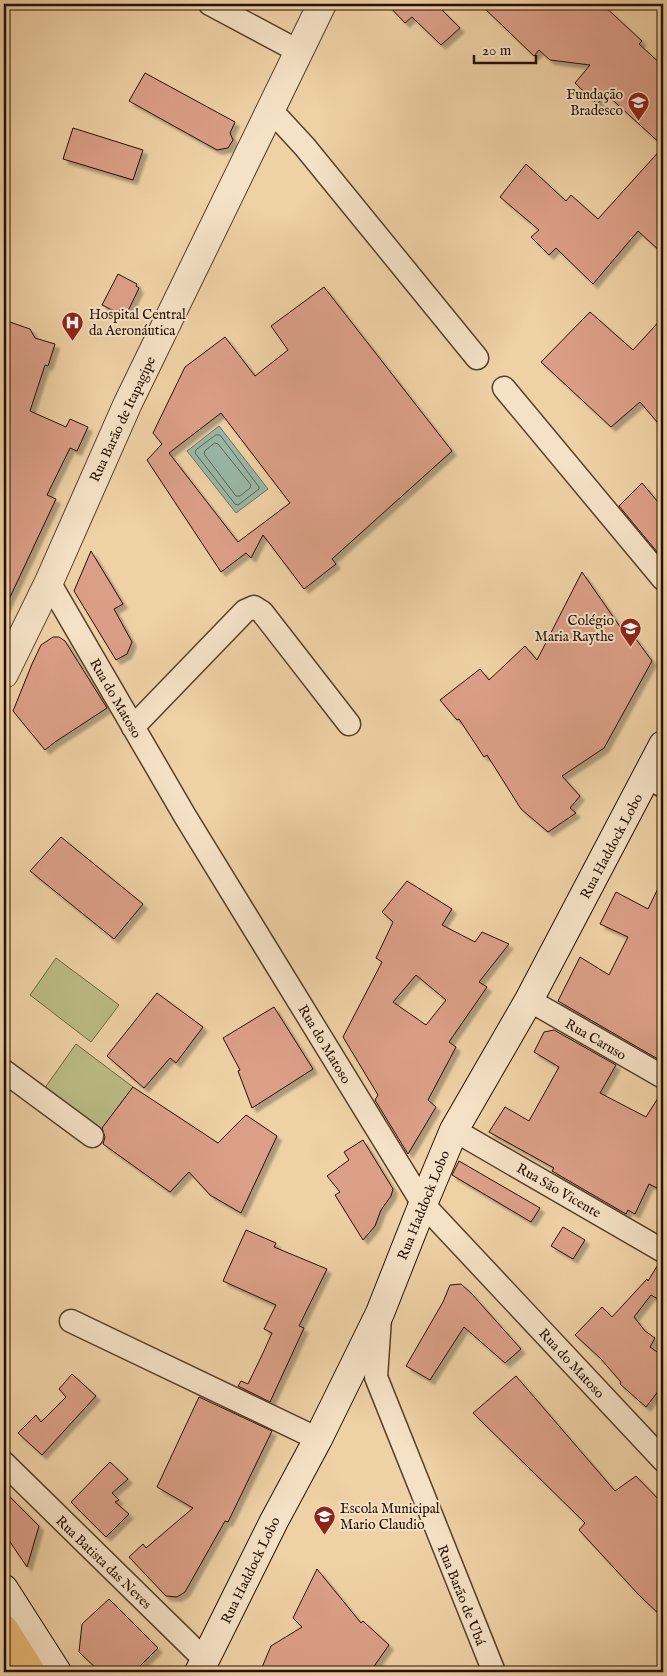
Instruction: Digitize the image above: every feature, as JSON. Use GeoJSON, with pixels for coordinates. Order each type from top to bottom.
{"type":"FeatureCollection","features":[{"type":"Feature","properties":{"kind":"highway"},"geometry":{"type":"LineString","coordinates":[[4,1628],[31,1672]]}},
{"type":"Feature","properties":{"kind":"main road","name":"Rua Barão de Itapagipe"},"geometry":{"type":"LineString","coordinates":[[4,674],[49,582],[128,403],[322,4]]}},
{"type":"Feature","properties":{"kind":"main road","name":"Rua Haddock Lobo"},"geometry":{"type":"LineString","coordinates":[[202,1666],[274,1521],[346,1384],[380,1313],[454,1130],[655,781],[663,745]]}},
{"type":"Feature","properties":{"kind":"main road"},"geometry":{"type":"LineString","coordinates":[[4,1588],[57,1672]]}},
{"type":"Feature","properties":{"kind":"street"},"geometry":{"type":"LineString","coordinates":[[210,4],[298,51]]}},
{"type":"Feature","properties":{"kind":"street"},"geometry":{"type":"LineString","coordinates":[[270,109],[304,147],[477,358]]}},
{"type":"Feature","properties":{"kind":"street"},"geometry":{"type":"LineString","coordinates":[[504,388],[663,579]]}},
{"type":"Feature","properties":{"kind":"street","name":"Rua do Matoso"},"geometry":{"type":"LineString","coordinates":[[49,582],[191,824],[423,1204],[663,1460]]}},
{"type":"Feature","properties":{"kind":"street"},"geometry":{"type":"LineString","coordinates":[[134,727],[245,611],[254,607],[262,612],[348,724]]}},
{"type":"Feature","properties":{"kind":"street","name":"Rua Caruso"},"geometry":{"type":"LineString","coordinates":[[529,1000],[663,1077]]}},
{"type":"Feature","properties":{"kind":"street"},"geometry":{"type":"LineString","coordinates":[[4,1070],[92,1136]]}},
{"type":"Feature","properties":{"kind":"street","name":"Rua São Vicente"},"geometry":{"type":"LineString","coordinates":[[454,1130],[663,1251]]}},
{"type":"Feature","properties":{"kind":"street","name":"Rua Barão de Ubá"},"geometry":{"type":"LineString","coordinates":[[380,1313],[376,1377],[494,1672]]}},
{"type":"Feature","properties":{"kind":"street"},"geometry":{"type":"LineString","coordinates":[[71,1321],[318,1439]]}},
{"type":"Feature","properties":{"kind":"street"},"geometry":{"type":"LineString","coordinates":[[346,1384],[376,1377]]}},
{"type":"Feature","properties":{"kind":"street","name":"Rua Batista das Neves"},"geometry":{"type":"LineString","coordinates":[[4,1463],[202,1666]]}},
{"type":"Feature","properties":{"kind":"green space"},"geometry":{"type":"Polygon","coordinates":[[[56,958],[119,1005],[91,1042],[30,995],[56,958]]]}},
{"type":"Feature","properties":{"kind":"green space"},"geometry":{"type":"Polygon","coordinates":[[[76,1044],[133,1087],[100,1131],[44,1089],[76,1044]]]}},
{"type":"Feature","properties":{"kind":"water"},"geometry":{"type":"Polygon","coordinates":[[[219,426],[268,489],[236,513],[187,451],[219,426]]]}},
{"type":"Feature","properties":{"kind":"building"},"geometry":{"type":"Polygon","coordinates":[[[387,4],[436,4],[460,28],[441,45],[412,17],[405,23],[387,4]]]}},
{"type":"Feature","properties":{"kind":"building"},"geometry":{"type":"Polygon","coordinates":[[[480,4],[602,4],[642,41],[639,44],[663,66],[663,146],[606,94],[597,104],[575,83],[590,65],[550,60],[539,50],[534,56],[480,4]]]}},
{"type":"Feature","properties":{"kind":"building"},"geometry":{"type":"Polygon","coordinates":[[[145,73],[235,122],[230,133],[233,140],[228,148],[217,150],[129,101],[145,73]]]}},
{"type":"Feature","properties":{"kind":"building"},"geometry":{"type":"Polygon","coordinates":[[[73,128],[143,150],[133,180],[63,159],[73,128]]]}},
{"type":"Feature","properties":{"kind":"building"},"geometry":{"type":"Polygon","coordinates":[[[663,147],[663,254],[638,231],[593,284],[556,248],[549,255],[531,237],[539,230],[500,197],[526,164],[566,201],[571,195],[598,219],[663,147]]]}},
{"type":"Feature","properties":{"kind":"building"},"geometry":{"type":"Polygon","coordinates":[[[118,274],[137,284],[136,286],[139,288],[128,311],[121,308],[118,313],[102,305],[118,274]]]}},
{"type":"Feature","properties":{"kind":"building"},"geometry":{"type":"Polygon","coordinates":[[[324,287],[452,451],[332,559],[336,564],[304,589],[263,535],[251,558],[246,553],[221,572],[147,460],[162,444],[153,433],[185,367],[225,337],[255,376],[288,350],[271,326],[324,287]],[[221,413],[169,453],[238,542],[290,503],[221,413]]]}},
{"type":"Feature","properties":{"kind":"building"},"geometry":{"type":"Polygon","coordinates":[[[590,312],[633,350],[663,317],[663,429],[640,402],[611,427],[541,362],[590,312]]]}},
{"type":"Feature","properties":{"kind":"building"},"geometry":{"type":"Polygon","coordinates":[[[4,320],[30,329],[35,338],[55,344],[48,366],[45,365],[30,411],[66,427],[70,419],[88,427],[77,451],[70,448],[47,495],[56,499],[4,610],[4,320]]]}},
{"type":"Feature","properties":{"kind":"building"},"geometry":{"type":"Polygon","coordinates":[[[642,483],[663,508],[663,559],[619,506],[642,483]]]}},
{"type":"Feature","properties":{"kind":"building"},"geometry":{"type":"Polygon","coordinates":[[[91,551],[123,604],[114,609],[132,642],[127,654],[116,660],[74,591],[91,551]]]}},
{"type":"Feature","properties":{"kind":"building"},"geometry":{"type":"Polygon","coordinates":[[[582,572],[623,631],[627,627],[652,661],[604,748],[562,776],[580,796],[570,808],[576,813],[548,832],[521,809],[487,755],[484,757],[459,719],[457,720],[440,700],[480,669],[489,680],[525,646],[537,660],[582,572]]]}},
{"type":"Feature","properties":{"kind":"building"},"geometry":{"type":"Polygon","coordinates":[[[53,637],[59,637],[65,641],[107,708],[45,750],[13,711],[41,645],[53,637]]]}},
{"type":"Feature","properties":{"kind":"building"},"geometry":{"type":"Polygon","coordinates":[[[61,837],[143,904],[114,939],[30,871],[61,837]]]}},
{"type":"Feature","properties":{"kind":"building"},"geometry":{"type":"Polygon","coordinates":[[[663,878],[663,1062],[558,1001],[580,957],[609,975],[628,937],[600,924],[616,892],[648,909],[663,878]]]}},
{"type":"Feature","properties":{"kind":"building"},"geometry":{"type":"Polygon","coordinates":[[[407,881],[452,909],[442,925],[475,942],[482,932],[509,944],[479,982],[487,987],[449,1042],[456,1047],[428,1100],[436,1107],[408,1154],[375,1100],[378,1095],[343,1037],[382,962],[376,958],[393,922],[382,912],[407,881]],[[416,975],[393,1002],[426,1025],[446,1000],[416,975]]]}},
{"type":"Feature","properties":{"kind":"building"},"geometry":{"type":"Polygon","coordinates":[[[157,993],[203,1027],[176,1063],[170,1058],[144,1088],[107,1056],[157,993]]]}},
{"type":"Feature","properties":{"kind":"building"},"geometry":{"type":"Polygon","coordinates":[[[274,1007],[313,1069],[252,1108],[238,1071],[240,1070],[223,1038],[274,1007]]]}},
{"type":"Feature","properties":{"kind":"building"},"geometry":{"type":"Polygon","coordinates":[[[554,1030],[616,1065],[600,1093],[646,1117],[663,1090],[663,1191],[649,1184],[635,1214],[628,1210],[626,1214],[552,1171],[554,1168],[489,1132],[505,1107],[529,1121],[559,1067],[534,1052],[544,1032],[554,1030]]]}},
{"type":"Feature","properties":{"kind":"building"},"geometry":{"type":"Polygon","coordinates":[[[133,1087],[218,1143],[246,1115],[277,1136],[241,1213],[210,1195],[189,1172],[170,1192],[103,1144],[105,1137],[102,1128],[133,1087]]]}},
{"type":"Feature","properties":{"kind":"building"},"geometry":{"type":"Polygon","coordinates":[[[363,1140],[393,1189],[391,1196],[381,1210],[375,1226],[363,1240],[335,1195],[340,1192],[327,1176],[349,1160],[344,1152],[363,1140]]]}},
{"type":"Feature","properties":{"kind":"building"},"geometry":{"type":"Polygon","coordinates":[[[459,1161],[540,1208],[531,1222],[452,1175],[459,1161]]]}},
{"type":"Feature","properties":{"kind":"building"},"geometry":{"type":"Polygon","coordinates":[[[563,1227],[585,1240],[573,1259],[551,1246],[563,1227]]]}},
{"type":"Feature","properties":{"kind":"building"},"geometry":{"type":"Polygon","coordinates":[[[246,1230],[276,1243],[274,1247],[327,1269],[299,1326],[304,1328],[270,1402],[238,1386],[241,1381],[248,1384],[263,1353],[272,1333],[264,1329],[276,1305],[223,1281],[246,1230]]]}},
{"type":"Feature","properties":{"kind":"building"},"geometry":{"type":"Polygon","coordinates":[[[659,1263],[663,1264],[663,1302],[651,1295],[634,1317],[645,1331],[655,1338],[650,1347],[663,1356],[663,1385],[646,1407],[620,1384],[621,1382],[600,1358],[575,1335],[602,1307],[612,1317],[647,1279],[648,1281],[659,1263]]]}},
{"type":"Feature","properties":{"kind":"building"},"geometry":{"type":"Polygon","coordinates":[[[461,1284],[521,1349],[505,1363],[464,1327],[430,1380],[406,1366],[443,1302],[450,1285],[461,1284]]]}},
{"type":"Feature","properties":{"kind":"building"},"geometry":{"type":"Polygon","coordinates":[[[72,1374],[96,1396],[42,1455],[18,1433],[36,1415],[41,1422],[66,1397],[59,1389],[72,1374]]]}},
{"type":"Feature","properties":{"kind":"building"},"geometry":{"type":"Polygon","coordinates":[[[516,1376],[615,1491],[636,1476],[663,1504],[663,1618],[638,1594],[579,1530],[585,1523],[473,1413],[516,1376]]]}},
{"type":"Feature","properties":{"kind":"building"},"geometry":{"type":"Polygon","coordinates":[[[199,1397],[272,1431],[228,1522],[225,1521],[185,1592],[177,1597],[166,1596],[129,1557],[143,1544],[146,1548],[193,1508],[157,1487],[199,1397]]]}},
{"type":"Feature","properties":{"kind":"building"},"geometry":{"type":"Polygon","coordinates":[[[110,1462],[128,1479],[112,1493],[119,1500],[115,1502],[129,1514],[106,1537],[71,1502],[110,1462]]]}},
{"type":"Feature","properties":{"kind":"building"},"geometry":{"type":"Polygon","coordinates":[[[4,1491],[39,1526],[27,1567],[4,1533],[4,1491]]]}},
{"type":"Feature","properties":{"kind":"building"},"geometry":{"type":"Polygon","coordinates":[[[317,1569],[361,1623],[363,1621],[389,1645],[370,1672],[260,1672],[271,1646],[302,1627],[293,1618],[317,1569]]]}},
{"type":"Feature","properties":{"kind":"building"},"geometry":{"type":"Polygon","coordinates":[[[109,1599],[158,1648],[134,1672],[100,1672],[79,1652],[82,1624],[109,1599]]]}},
{"type":"Feature","properties":{"kind":"place","name":"Fundação Bradesco"},"geometry":{"type":"Point","coordinates":[639,121]}},
{"type":"Feature","properties":{"kind":"place","name":"Hospital Central da Aeronáutica"},"geometry":{"type":"Point","coordinates":[73,341]}},
{"type":"Feature","properties":{"kind":"place","name":"Colégio Maria Raythe"},"geometry":{"type":"Point","coordinates":[630,647]}},
{"type":"Feature","properties":{"kind":"place","name":"Escola Municipal Mario Claudio"},"geometry":{"type":"Point","coordinates":[324,1535]}}]}
